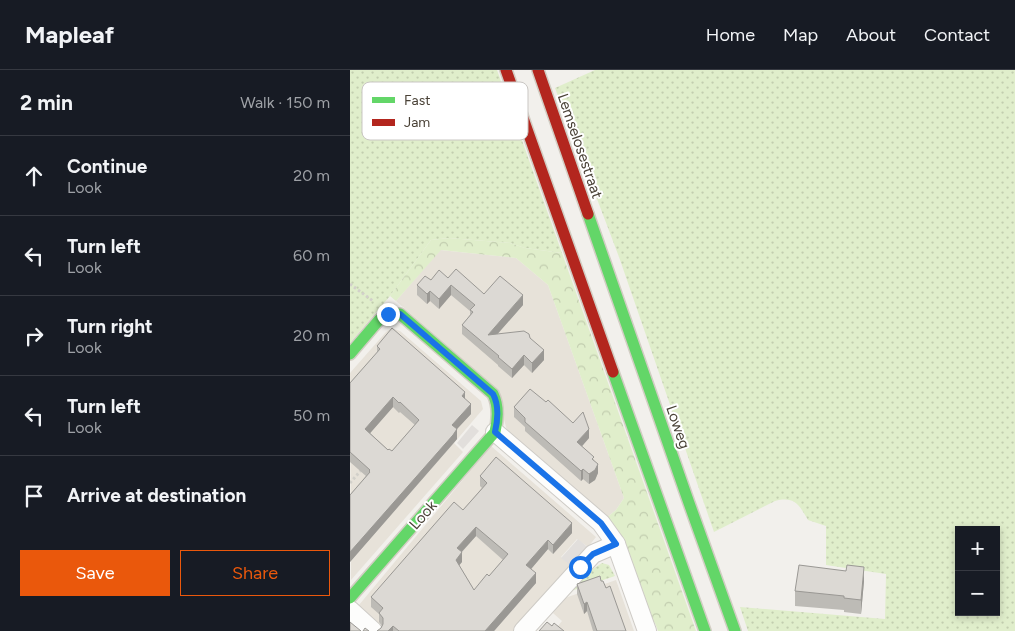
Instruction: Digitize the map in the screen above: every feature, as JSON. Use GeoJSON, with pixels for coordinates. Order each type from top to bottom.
{"type":"FeatureCollection","features":[{"type":"Feature","properties":{"kind":"street"},"geometry":{"type":"LineString","coordinates":[[506,70],[510,82]]}},
{"type":"Feature","properties":{"kind":"street","name":"Lemselosestraat"},"geometry":{"type":"LineString","coordinates":[[538,70],[594,232]]}},
{"type":"Feature","properties":{"kind":"street"},"geometry":{"type":"LineString","coordinates":[[528,130],[598,333],[705,631]]}},
{"type":"Feature","properties":{"kind":"street","name":"Loweg"},"geometry":{"type":"LineString","coordinates":[[594,232],[735,631]]}},
{"type":"Feature","properties":{"kind":"street"},"geometry":{"type":"LineString","coordinates":[[350,354],[379,320],[388,314],[400,314],[493,394],[496,400],[498,420],[495,432],[601,523],[616,544],[647,631]]}},
{"type":"Feature","properties":{"kind":"street","name":"Look"},"geometry":{"type":"LineString","coordinates":[[350,598],[495,432]]}},
{"type":"Feature","properties":{"kind":"street"},"geometry":{"type":"LineString","coordinates":[[523,631],[593,554],[616,544]]}},
{"type":"Feature","properties":{"kind":"street"},"geometry":{"type":"LineString","coordinates":[[350,610],[373,631]]}},
{"type":"Feature","properties":{"kind":"path"},"geometry":{"type":"LineString","coordinates":[[350,284],[388,314]]}},
{"type":"Feature","properties":{"kind":"path"},"geometry":{"type":"LineString","coordinates":[[350,483],[363,468]]}},
{"type":"Feature","properties":{"kind":"shaded area"},"geometry":{"type":"Polygon","coordinates":[[[440,250],[516,258],[548,285],[624,498],[616,510],[605,519],[507,431],[496,388],[396,301],[440,250]]]}},
{"type":"Feature","properties":{"kind":"shaded area"},"geometry":{"type":"Polygon","coordinates":[[[390,329],[400,331],[481,401],[483,409],[454,443],[463,452],[351,580],[350,373],[390,329]]]}},
{"type":"Feature","properties":{"kind":"shaded area"},"geometry":{"type":"Polygon","coordinates":[[[472,425],[479,431],[463,449],[457,443],[472,425]]]}},
{"type":"Feature","properties":{"kind":"shaded area"},"geometry":{"type":"Polygon","coordinates":[[[491,446],[596,537],[588,547],[577,539],[561,557],[571,566],[514,631],[388,631],[359,605],[491,446]]]}},
{"type":"Feature","properties":{"kind":"shaded area"},"geometry":{"type":"Polygon","coordinates":[[[578,539],[591,550],[571,566],[561,558],[578,539]]]}},
{"type":"Feature","properties":{"kind":"shaded area"},"geometry":{"type":"Polygon","coordinates":[[[616,580],[634,631],[554,631],[562,621],[553,613],[565,598],[616,580]]]}},
{"type":"Feature","properties":{"kind":"green space"},"geometry":{"type":"Polygon","coordinates":[[[350,70],[497,70],[501,82],[362,82],[362,140],[522,140],[562,253],[525,248],[510,243],[449,238],[431,240],[390,296],[350,343],[350,70]]]}},
{"type":"Feature","properties":{"kind":"green space"},"geometry":{"type":"Polygon","coordinates":[[[595,70],[1015,70],[1015,631],[748,631],[740,607],[885,619],[886,574],[826,565],[826,526],[808,520],[799,506],[792,501],[775,501],[714,532],[619,257],[555,88],[595,70]]]}},
{"type":"Feature","properties":{"kind":"green space"},"geometry":{"type":"Polygon","coordinates":[[[449,238],[510,243],[525,248],[562,253],[696,631],[658,631],[655,623],[649,619],[627,557],[605,519],[616,510],[624,498],[548,285],[516,258],[441,250],[396,301],[390,296],[431,240],[449,238]]]}},
{"type":"Feature","properties":{"kind":"green space"},"geometry":{"type":"Polygon","coordinates":[[[602,563],[609,565],[615,576],[571,591],[587,573],[602,563]]]}},
{"type":"Feature","properties":{"kind":"building"},"geometry":{"type":"Polygon","coordinates":[[[456,269],[484,294],[500,276],[523,295],[488,335],[524,331],[529,334],[530,338],[544,350],[532,363],[524,355],[512,369],[462,325],[473,312],[470,310],[475,305],[451,285],[439,299],[430,291],[427,294],[417,285],[425,276],[431,280],[439,270],[448,278],[456,269]]]}},
{"type":"Feature","properties":{"kind":"building"},"geometry":{"type":"Polygon","coordinates":[[[392,328],[465,392],[462,396],[471,404],[452,425],[457,429],[453,435],[350,552],[350,495],[370,470],[350,452],[350,383],[380,349],[377,346],[392,328]],[[393,397],[365,429],[388,450],[392,451],[419,420],[393,397]]]}},
{"type":"Feature","properties":{"kind":"building"},"geometry":{"type":"Polygon","coordinates":[[[530,389],[546,402],[548,400],[573,423],[583,412],[589,429],[577,442],[594,457],[592,459],[598,464],[595,470],[589,474],[583,469],[581,471],[525,422],[525,418],[514,407],[530,389]]]}},
{"type":"Feature","properties":{"kind":"building"},"geometry":{"type":"Polygon","coordinates":[[[496,457],[572,523],[553,545],[548,540],[526,565],[536,573],[485,631],[399,631],[393,626],[388,631],[377,631],[383,624],[383,618],[379,613],[383,608],[371,597],[454,502],[463,510],[487,483],[480,476],[496,457]],[[476,527],[457,548],[462,552],[456,560],[474,590],[487,574],[489,576],[508,554],[476,527]]]}},
{"type":"Feature","properties":{"kind":"building"},"geometry":{"type":"Polygon","coordinates":[[[799,565],[846,571],[847,565],[864,567],[861,600],[844,598],[844,596],[795,591],[799,565]]]}},
{"type":"Feature","properties":{"kind":"building"},"geometry":{"type":"Polygon","coordinates":[[[600,576],[606,588],[610,586],[626,631],[597,631],[587,602],[584,604],[577,584],[600,576]]]}},
{"type":"Feature","properties":{"kind":"building"},"geometry":{"type":"Polygon","coordinates":[[[350,622],[361,631],[350,631],[350,622]]]}},
{"type":"Feature","properties":{"kind":"building"},"geometry":{"type":"Polygon","coordinates":[[[547,622],[552,626],[554,623],[564,631],[539,631],[547,622]]]}},
{"type":"Feature","properties":{"kind":"traffic: fast"},"geometry":{"type":"LineString","coordinates":[[588,214],[735,631]]}},
{"type":"Feature","properties":{"kind":"traffic: fast"},"geometry":{"type":"LineString","coordinates":[[350,354],[379,320],[388,314],[400,314],[493,394],[497,413],[495,432],[350,598]]}},
{"type":"Feature","properties":{"kind":"traffic: fast"},"geometry":{"type":"LineString","coordinates":[[613,372],[705,631]]}},
{"type":"Feature","properties":{"kind":"traffic: jam"},"geometry":{"type":"LineString","coordinates":[[506,70],[510,82]]}},
{"type":"Feature","properties":{"kind":"traffic: jam"},"geometry":{"type":"LineString","coordinates":[[538,70],[588,214]]}},
{"type":"Feature","properties":{"kind":"traffic: jam"},"geometry":{"type":"LineString","coordinates":[[528,132],[613,372]]}},
{"type":"Feature","properties":{"kind":"route"},"geometry":{"type":"LineString","coordinates":[[388,314],[400,314],[493,394],[496,400],[498,420],[495,432],[601,523],[616,544],[593,554],[580,567]]}}]}
